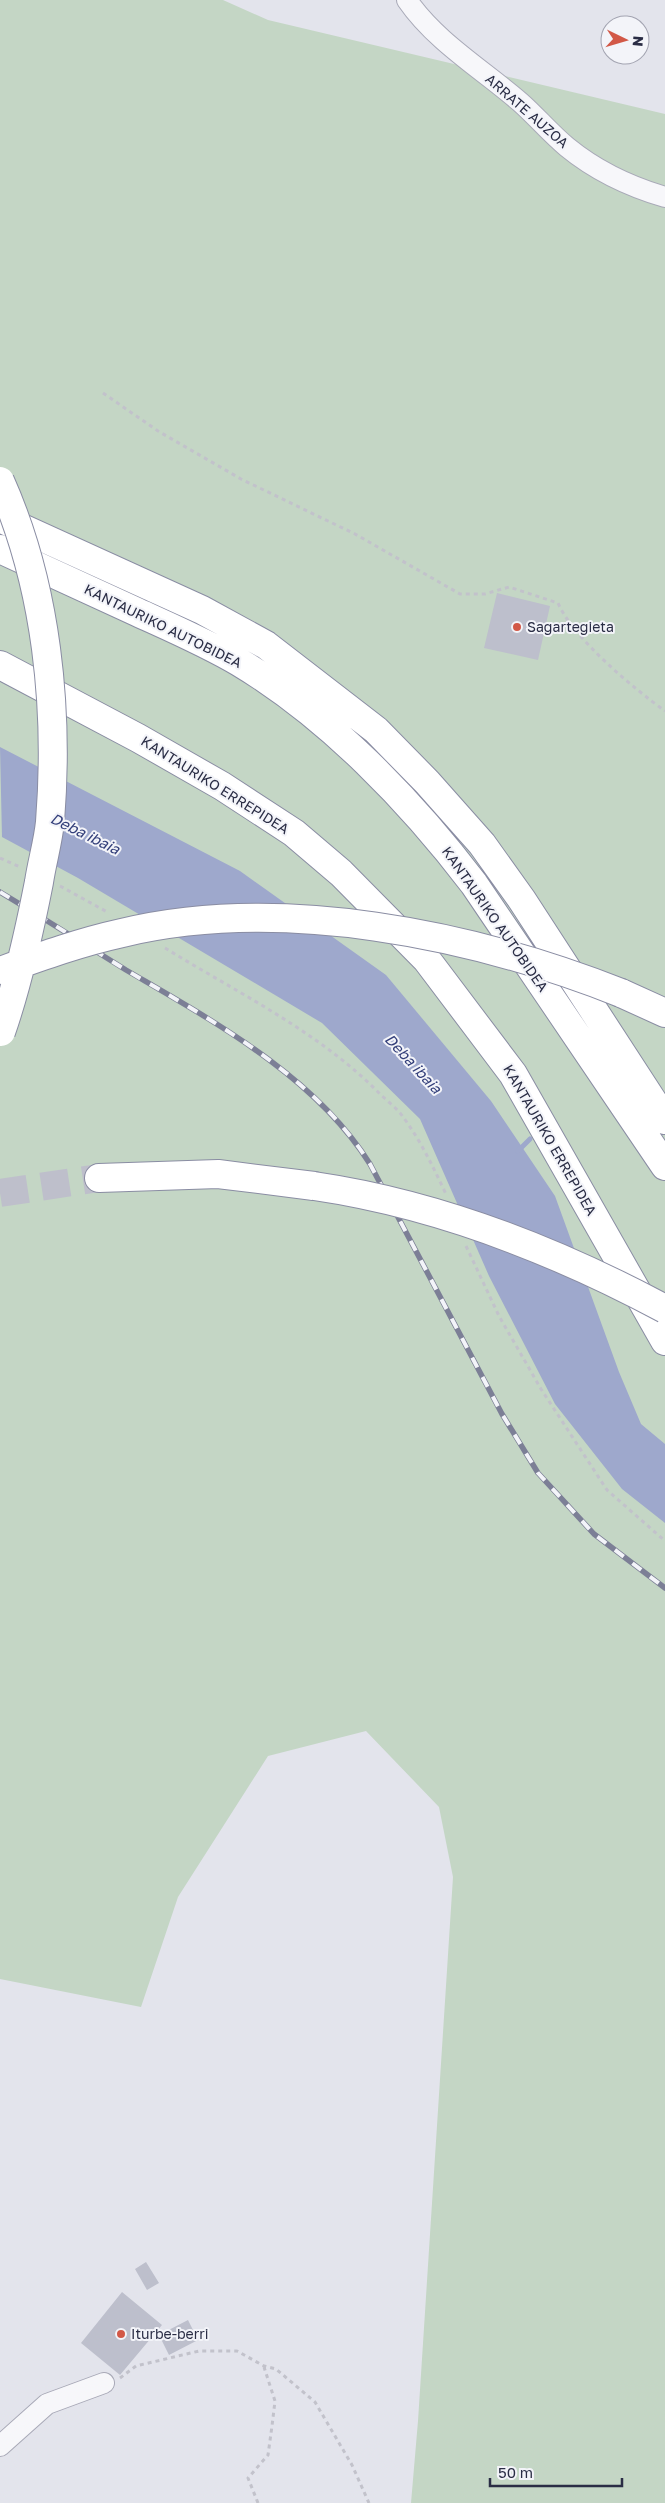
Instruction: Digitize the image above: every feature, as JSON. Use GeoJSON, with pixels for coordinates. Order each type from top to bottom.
{"type":"FeatureCollection","features":[{"type":"Feature","properties":{"kind":"highway"},"geometry":{"type":"LineString","coordinates":[[0,481],[11,505],[40,610],[46,656],[53,761],[50,825],[25,952],[14,994],[0,1033]]}},
{"type":"Feature","properties":{"kind":"highway","name":"KANTAURIKO AUTOBIDEA"},"geometry":{"type":"LineString","coordinates":[[0,518],[202,610],[266,645],[376,730],[427,782],[482,844],[522,900],[665,1120]]}},
{"type":"Feature","properties":{"kind":"highway","name":"KANTAURIKO AUTOBIDEA"},"geometry":{"type":"LineString","coordinates":[[0,549],[182,632],[239,662],[293,698],[386,779],[440,838],[474,884],[665,1166]]}},
{"type":"Feature","properties":{"kind":"highway","name":"KANTAURIKO ERREPIDEA"},"geometry":{"type":"LineString","coordinates":[[0,665],[138,738],[222,786],[294,833],[341,873],[427,960],[513,1074],[665,1341]]}},
{"type":"Feature","properties":{"kind":"highway"},"geometry":{"type":"LineString","coordinates":[[1,970],[122,932],[176,923],[247,918],[314,920],[368,926],[472,946],[529,960],[621,993],[665,1013]]}},
{"type":"Feature","properties":{"kind":"highway"},"geometry":{"type":"LineString","coordinates":[[99,1178],[218,1174],[314,1186],[397,1202],[485,1228],[564,1258],[612,1280],[665,1308]]}},
{"type":"Feature","properties":{"kind":"street","name":"ARRATE AUZOA"},"geometry":{"type":"LineString","coordinates":[[407,0],[415,12],[443,40],[520,102],[567,147],[620,180],[665,197]]}},
{"type":"Feature","properties":{"kind":"street"},"geometry":{"type":"LineString","coordinates":[[0,2446],[47,2404],[104,2383]]}},
{"type":"Feature","properties":{"kind":"path"},"geometry":{"type":"LineString","coordinates":[[103,393],[158,431],[241,479],[355,534],[460,594],[485,594],[509,587],[558,603],[564,619],[633,688],[665,711]]}},
{"type":"Feature","properties":{"kind":"path"},"geometry":{"type":"LineString","coordinates":[[0,858],[22,868]]}},
{"type":"Feature","properties":{"kind":"path"},"geometry":{"type":"LineString","coordinates":[[56,883],[114,916]]}},
{"type":"Feature","properties":{"kind":"path"},"geometry":{"type":"LineString","coordinates":[[162,946],[304,1033],[340,1057],[370,1083],[402,1116],[424,1148],[450,1203]]}},
{"type":"Feature","properties":{"kind":"path"},"geometry":{"type":"LineString","coordinates":[[462,1237],[472,1262],[499,1316],[569,1434],[607,1490],[665,1541]]}},
{"type":"Feature","properties":{"kind":"path"},"geometry":{"type":"LineString","coordinates":[[104,2383],[124,2377],[136,2366],[199,2351],[237,2351],[264,2366],[276,2369],[315,2402],[352,2465],[368,2503]]}},
{"type":"Feature","properties":{"kind":"path"},"geometry":{"type":"LineString","coordinates":[[258,2503],[248,2478],[268,2455],[275,2401],[264,2366]]}},
{"type":"Feature","properties":{"kind":"green space"},"geometry":{"type":"Polygon","coordinates":[[[0,0],[223,0],[268,20],[665,114],[665,2503],[411,2503],[453,1877],[439,1807],[366,1731],[268,1756],[178,1897],[141,2007],[0,1979],[0,0]]]}},
{"type":"Feature","properties":{"kind":"water","name":"Deba ibaia"},"geometry":{"type":"Polygon","coordinates":[[[0,747],[240,871],[386,975],[491,1101],[555,1196],[619,1372],[641,1424],[665,1444],[665,1523],[622,1489],[555,1404],[489,1276],[420,1119],[322,1023],[78,878],[2,837],[0,747]]]}},
{"type":"Feature","properties":{"kind":"building","name":"Sagartegieta"},"geometry":{"type":"Polygon","coordinates":[[[497,593],[550,606],[538,660],[484,648],[497,593]]]}},
{"type":"Feature","properties":{"kind":"building"},"geometry":{"type":"Polygon","coordinates":[[[146,2262],[159,2283],[147,2290],[135,2269],[146,2262]]]}},
{"type":"Feature","properties":{"kind":"building","name":"Iturbe-berri"},"geometry":{"type":"Polygon","coordinates":[[[122,2292],[162,2325],[120,2375],[81,2343],[122,2292]]]}},
{"type":"Feature","properties":{"kind":"building"},"geometry":{"type":"Polygon","coordinates":[[[188,2320],[198,2340],[169,2355],[159,2335],[188,2320]]]}},
{"type":"Feature","properties":{"kind":"waterway"},"geometry":{"type":"LineString","coordinates":[[518,1151],[530,1139]]}},
{"type":"Feature","properties":{"kind":"tunnel"},"geometry":{"type":"LineString","coordinates":[[0,1193],[99,1178]]}},
{"type":"Feature","properties":{"kind":"railway"},"geometry":{"type":"LineString","coordinates":[[0,892],[227,1031],[292,1077],[321,1104],[347,1132],[370,1164],[502,1414],[538,1473],[594,1534],[665,1588]]}},
{"type":"Feature","properties":{"kind":"place","name":"Sagartegieta"},"geometry":{"type":"Point","coordinates":[517,627]}},
{"type":"Feature","properties":{"kind":"place","name":"Iturbe-berri"},"geometry":{"type":"Point","coordinates":[121,2334]}}]}
